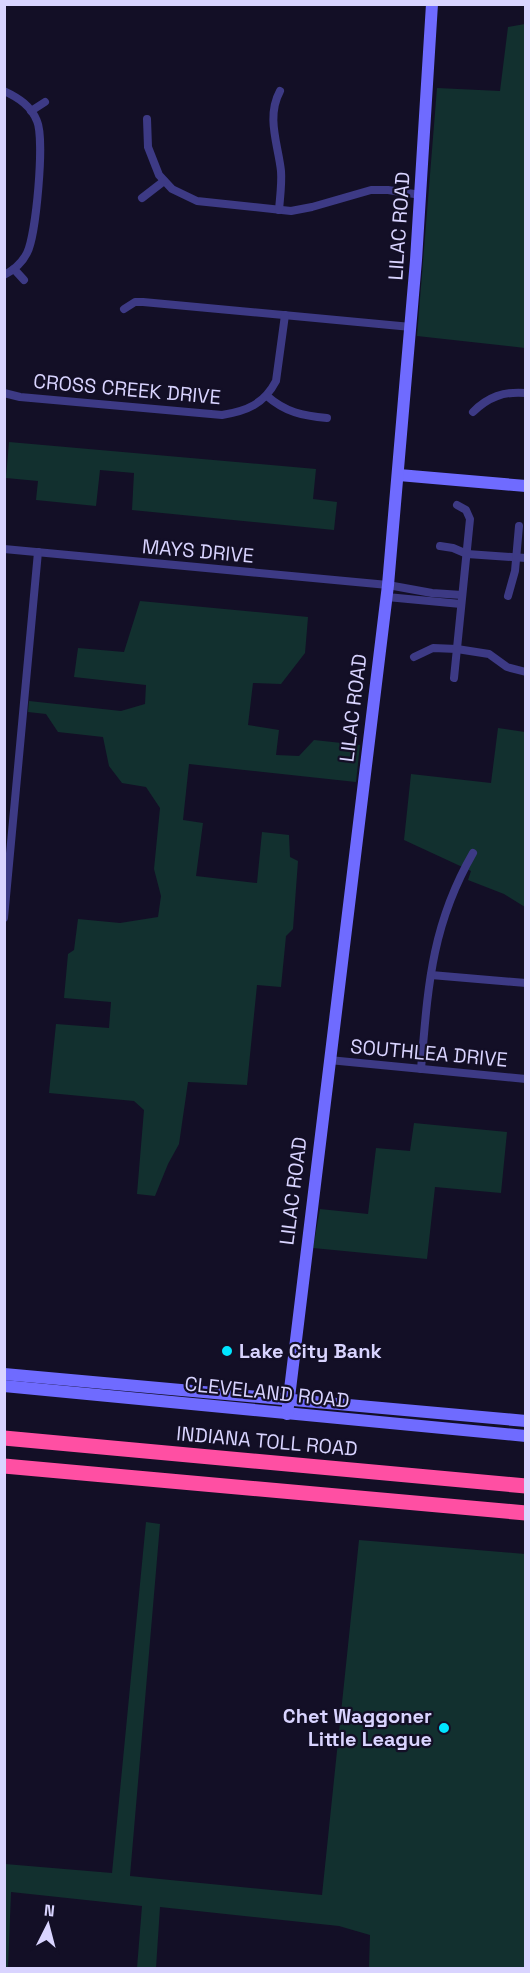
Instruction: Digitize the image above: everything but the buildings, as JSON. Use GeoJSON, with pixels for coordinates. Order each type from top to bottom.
{"type":"FeatureCollection","features":[{"type":"Feature","properties":{"kind":"highway","name":"INDIANA TOLL ROAD"},"geometry":{"type":"LineString","coordinates":[[4,1438],[525,1486]]}},
{"type":"Feature","properties":{"kind":"highway"},"geometry":{"type":"LineString","coordinates":[[4,1466],[525,1513]]}},
{"type":"Feature","properties":{"kind":"street","name":"LILAC ROAD"},"geometry":{"type":"LineString","coordinates":[[286,1414],[388,591],[421,195],[432,4]]}},
{"type":"Feature","properties":{"kind":"street"},"geometry":{"type":"LineString","coordinates":[[4,91],[23,101],[38,122],[41,135],[33,235],[27,254],[14,269],[4,275]]}},
{"type":"Feature","properties":{"kind":"street"},"geometry":{"type":"LineString","coordinates":[[279,210],[281,177],[273,128],[275,104],[280,91]]}},
{"type":"Feature","properties":{"kind":"street"},"geometry":{"type":"LineString","coordinates":[[31,111],[45,102]]}},
{"type":"Feature","properties":{"kind":"street"},"geometry":{"type":"LineString","coordinates":[[147,119],[146,135],[150,156],[164,181],[183,195],[197,201],[279,210],[305,209],[371,190],[421,195]]}},
{"type":"Feature","properties":{"kind":"street"},"geometry":{"type":"LineString","coordinates":[[142,198],[164,181]]}},
{"type":"Feature","properties":{"kind":"street"},"geometry":{"type":"LineString","coordinates":[[14,269],[24,280]]}},
{"type":"Feature","properties":{"kind":"street"},"geometry":{"type":"LineString","coordinates":[[124,309],[135,302],[143,302],[411,327]]}},
{"type":"Feature","properties":{"kind":"street"},"geometry":{"type":"LineString","coordinates":[[285,315],[276,381],[267,396],[285,410],[296,414],[327,418]]}},
{"type":"Feature","properties":{"kind":"street","name":"CROSS CREEK DRIVE"},"geometry":{"type":"LineString","coordinates":[[4,393],[20,397],[222,415],[253,407],[267,396]]}},
{"type":"Feature","properties":{"kind":"street"},"geometry":{"type":"LineString","coordinates":[[473,412],[490,398],[507,393],[525,393]]}},
{"type":"Feature","properties":{"kind":"street"},"geometry":{"type":"LineString","coordinates":[[399,475],[525,486]]}},
{"type":"Feature","properties":{"kind":"street"},"geometry":{"type":"LineString","coordinates":[[454,678],[470,519],[466,510],[457,505]]}},
{"type":"Feature","properties":{"kind":"street"},"geometry":{"type":"LineString","coordinates":[[508,596],[521,558],[519,526]]}},
{"type":"Feature","properties":{"kind":"street"},"geometry":{"type":"LineString","coordinates":[[440,546],[467,554],[521,558]]}},
{"type":"Feature","properties":{"kind":"street","name":"MAYS DRIVE"},"geometry":{"type":"LineString","coordinates":[[4,549],[388,591],[432,593],[461,600]]}},
{"type":"Feature","properties":{"kind":"street"},"geometry":{"type":"LineString","coordinates":[[4,918],[38,552]]}},
{"type":"Feature","properties":{"kind":"street"},"geometry":{"type":"LineString","coordinates":[[414,657],[433,648],[457,649],[489,654],[507,667],[525,672]]}},
{"type":"Feature","properties":{"kind":"street"},"geometry":{"type":"LineString","coordinates":[[421,1069],[435,944],[455,886],[473,852]]}},
{"type":"Feature","properties":{"kind":"street"},"geometry":{"type":"LineString","coordinates":[[431,975],[525,983]]}},
{"type":"Feature","properties":{"kind":"street","name":"SOUTHLEA DRIVE"},"geometry":{"type":"LineString","coordinates":[[329,1060],[525,1079]]}},
{"type":"Feature","properties":{"kind":"street","name":"CLEVELAND ROAD"},"geometry":{"type":"LineString","coordinates":[[4,1374],[525,1421]]}},
{"type":"Feature","properties":{"kind":"street","name":"CLEVELAND ROAD"},"geometry":{"type":"LineString","coordinates":[[4,1386],[525,1436]]}},
{"type":"Feature","properties":{"kind":"green space"},"geometry":{"type":"Polygon","coordinates":[[[525,24],[525,348],[417,336],[437,88],[500,91],[508,27],[525,24]]]}},
{"type":"Feature","properties":{"kind":"green space"},"geometry":{"type":"Polygon","coordinates":[[[9,442],[316,469],[313,499],[337,502],[334,530],[132,510],[134,473],[100,470],[96,506],[36,500],[38,481],[6,478],[9,442]]]}},
{"type":"Feature","properties":{"kind":"green space"},"geometry":{"type":"Polygon","coordinates":[[[140,601],[308,617],[305,653],[281,684],[253,683],[248,725],[279,730],[276,755],[299,756],[314,740],[360,745],[356,782],[189,764],[183,820],[203,823],[196,876],[257,883],[262,832],[289,835],[290,857],[298,861],[293,929],[286,936],[281,987],[257,985],[247,1085],[188,1082],[179,1144],[155,1196],[137,1194],[144,1110],[134,1101],[49,1093],[56,1024],[109,1028],[111,1002],[64,998],[68,954],[74,950],[78,919],[120,923],[158,917],[161,896],[154,869],[160,808],[146,787],[122,783],[109,766],[103,737],[58,732],[46,714],[28,712],[29,701],[121,711],[145,704],[146,685],[74,677],[78,648],[124,652],[140,601]]]}},
{"type":"Feature","properties":{"kind":"green space"},"geometry":{"type":"Polygon","coordinates":[[[498,728],[525,732],[525,907],[504,894],[468,880],[471,871],[404,840],[411,774],[491,783],[498,728]]]}},
{"type":"Feature","properties":{"kind":"green space"},"geometry":{"type":"Polygon","coordinates":[[[414,1123],[507,1132],[501,1193],[435,1187],[427,1259],[313,1248],[320,1209],[368,1214],[376,1148],[410,1151],[414,1123]]]}},
{"type":"Feature","properties":{"kind":"green space","name":"Chet Waggoner Little League"},"geometry":{"type":"Polygon","coordinates":[[[146,1522],[160,1524],[130,1876],[322,1895],[359,1540],[525,1554],[525,1968],[369,1968],[370,1935],[339,1926],[160,1907],[156,1968],[137,1968],[142,1906],[11,1892],[8,1968],[5,1968],[5,1864],[112,1873],[146,1522]]]}},
{"type":"Feature","properties":{"kind":"place","name":"Lake City Bank"},"geometry":{"type":"Point","coordinates":[227,1351]}},
{"type":"Feature","properties":{"kind":"place","name":"Chet Waggoner Little League"},"geometry":{"type":"Point","coordinates":[444,1728]}}]}
